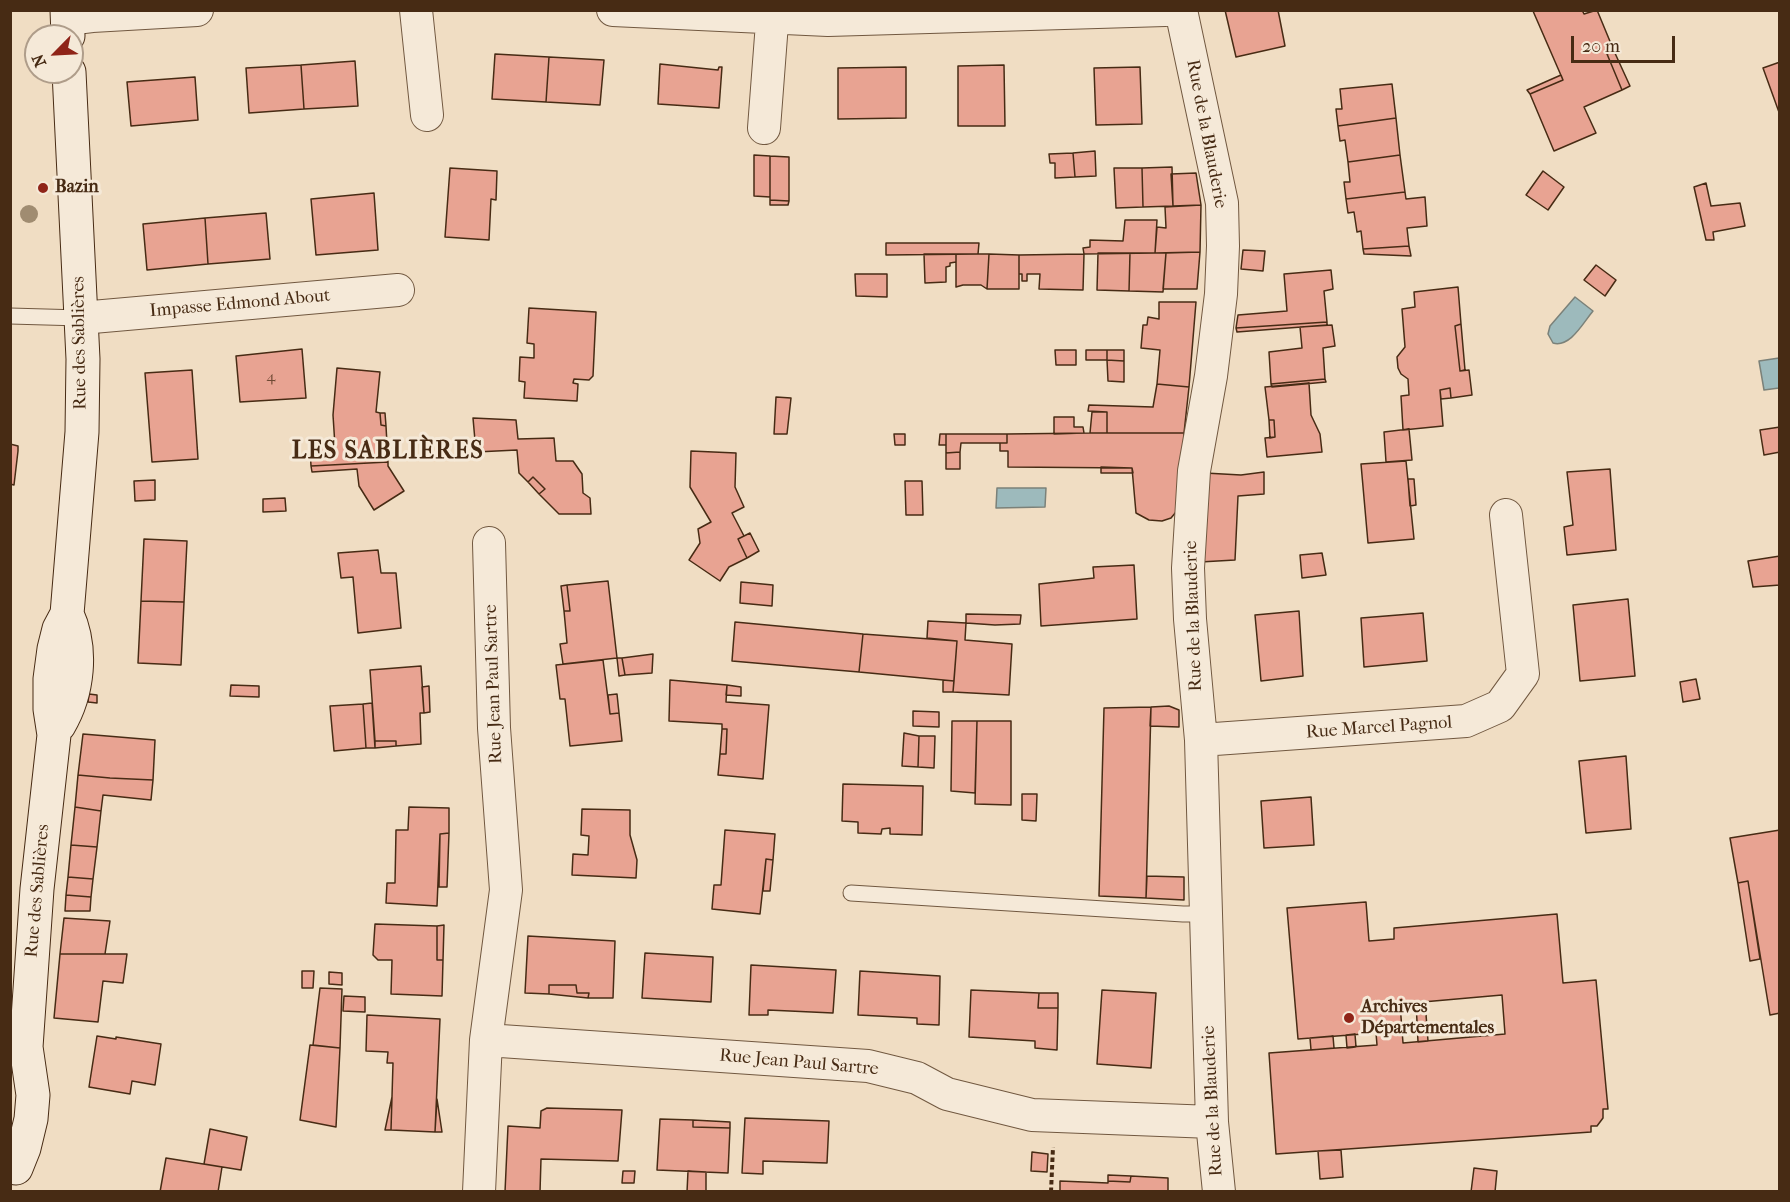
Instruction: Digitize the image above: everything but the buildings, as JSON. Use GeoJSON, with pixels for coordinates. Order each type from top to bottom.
{"type":"FeatureCollection","features":[{"type":"Feature","properties":{"kind":"street"},"geometry":{"type":"LineString","coordinates":[[67,22],[197,10]]}},
{"type":"Feature","properties":{"kind":"street"},"geometry":{"type":"LineString","coordinates":[[416,10],[427,116]]}},
{"type":"Feature","properties":{"kind":"street"},"geometry":{"type":"LineString","coordinates":[[613,10],[773,14],[828,20],[1165,10]]}},
{"type":"Feature","properties":{"kind":"street","name":"Rue de la Blauderie"},"geometry":{"type":"LineString","coordinates":[[1181,10],[1222,203],[1221,294],[1211,376],[1194,471],[1188,568],[1201,740],[1204,914],[1212,1122],[1219,1191]]}},
{"type":"Feature","properties":{"kind":"street"},"geometry":{"type":"LineString","coordinates":[[764,128],[773,14]]}},
{"type":"Feature","properties":{"kind":"street","name":"Rue des Sablières"},"geometry":{"type":"LineString","coordinates":[[15,1180],[31,1119],[33,1095],[26,1047],[37,889],[54,735],[66,714],[71,699],[78,652],[74,628],[67,614],[82,432],[81,318],[70,84]]}},
{"type":"Feature","properties":{"kind":"street","name":"Impasse Edmond About"},"geometry":{"type":"LineString","coordinates":[[81,318],[398,290]]}},
{"type":"Feature","properties":{"kind":"street","name":"Rue Marcel Pagnol"},"geometry":{"type":"LineString","coordinates":[[1201,740],[1466,721],[1500,706],[1523,674],[1506,515]]}},
{"type":"Feature","properties":{"kind":"street","name":"Rue Jean Paul Sartre"},"geometry":{"type":"LineString","coordinates":[[479,1191],[486,1040],[506,890],[494,728],[489,543]]}},
{"type":"Feature","properties":{"kind":"street","name":"Rue Jean Paul Sartre"},"geometry":{"type":"LineString","coordinates":[[486,1040],[868,1066],[917,1078],[947,1094],[1032,1115],[1212,1122]]}},
{"type":"Feature","properties":{"kind":"lane"},"geometry":{"type":"LineString","coordinates":[[10,316],[81,318]]}},
{"type":"Feature","properties":{"kind":"lane"},"geometry":{"type":"LineString","coordinates":[[851,892],[1204,914]]}},
{"type":"Feature","properties":{"kind":"path"},"geometry":{"type":"LineString","coordinates":[[1051,1191],[1055,1116]]}},
{"type":"Feature","properties":{"kind":"water"},"geometry":{"type":"Polygon","coordinates":[[[1575,297],[1593,311],[1565,342],[1553,343],[1548,334],[1550,326],[1575,297]]]}},
{"type":"Feature","properties":{"kind":"water"},"geometry":{"type":"Polygon","coordinates":[[[1779,358],[1779,388],[1764,390],[1759,361],[1779,358]]]}},
{"type":"Feature","properties":{"kind":"water"},"geometry":{"type":"Polygon","coordinates":[[[997,488],[1046,488],[1045,507],[996,508],[997,488]]]}},
{"type":"Feature","properties":{"kind":"place","name":"Bazin"},"geometry":{"type":"Point","coordinates":[43,188]}},
{"type":"Feature","properties":{"kind":"place","name":"Archives Départementales"},"geometry":{"type":"Point","coordinates":[1349,1018]}},
{"type":"Feature","properties":{"kind":"district","name":"LES SABLIÈRES"},"geometry":{"type":"Point","coordinates":[388,452]}}]}
